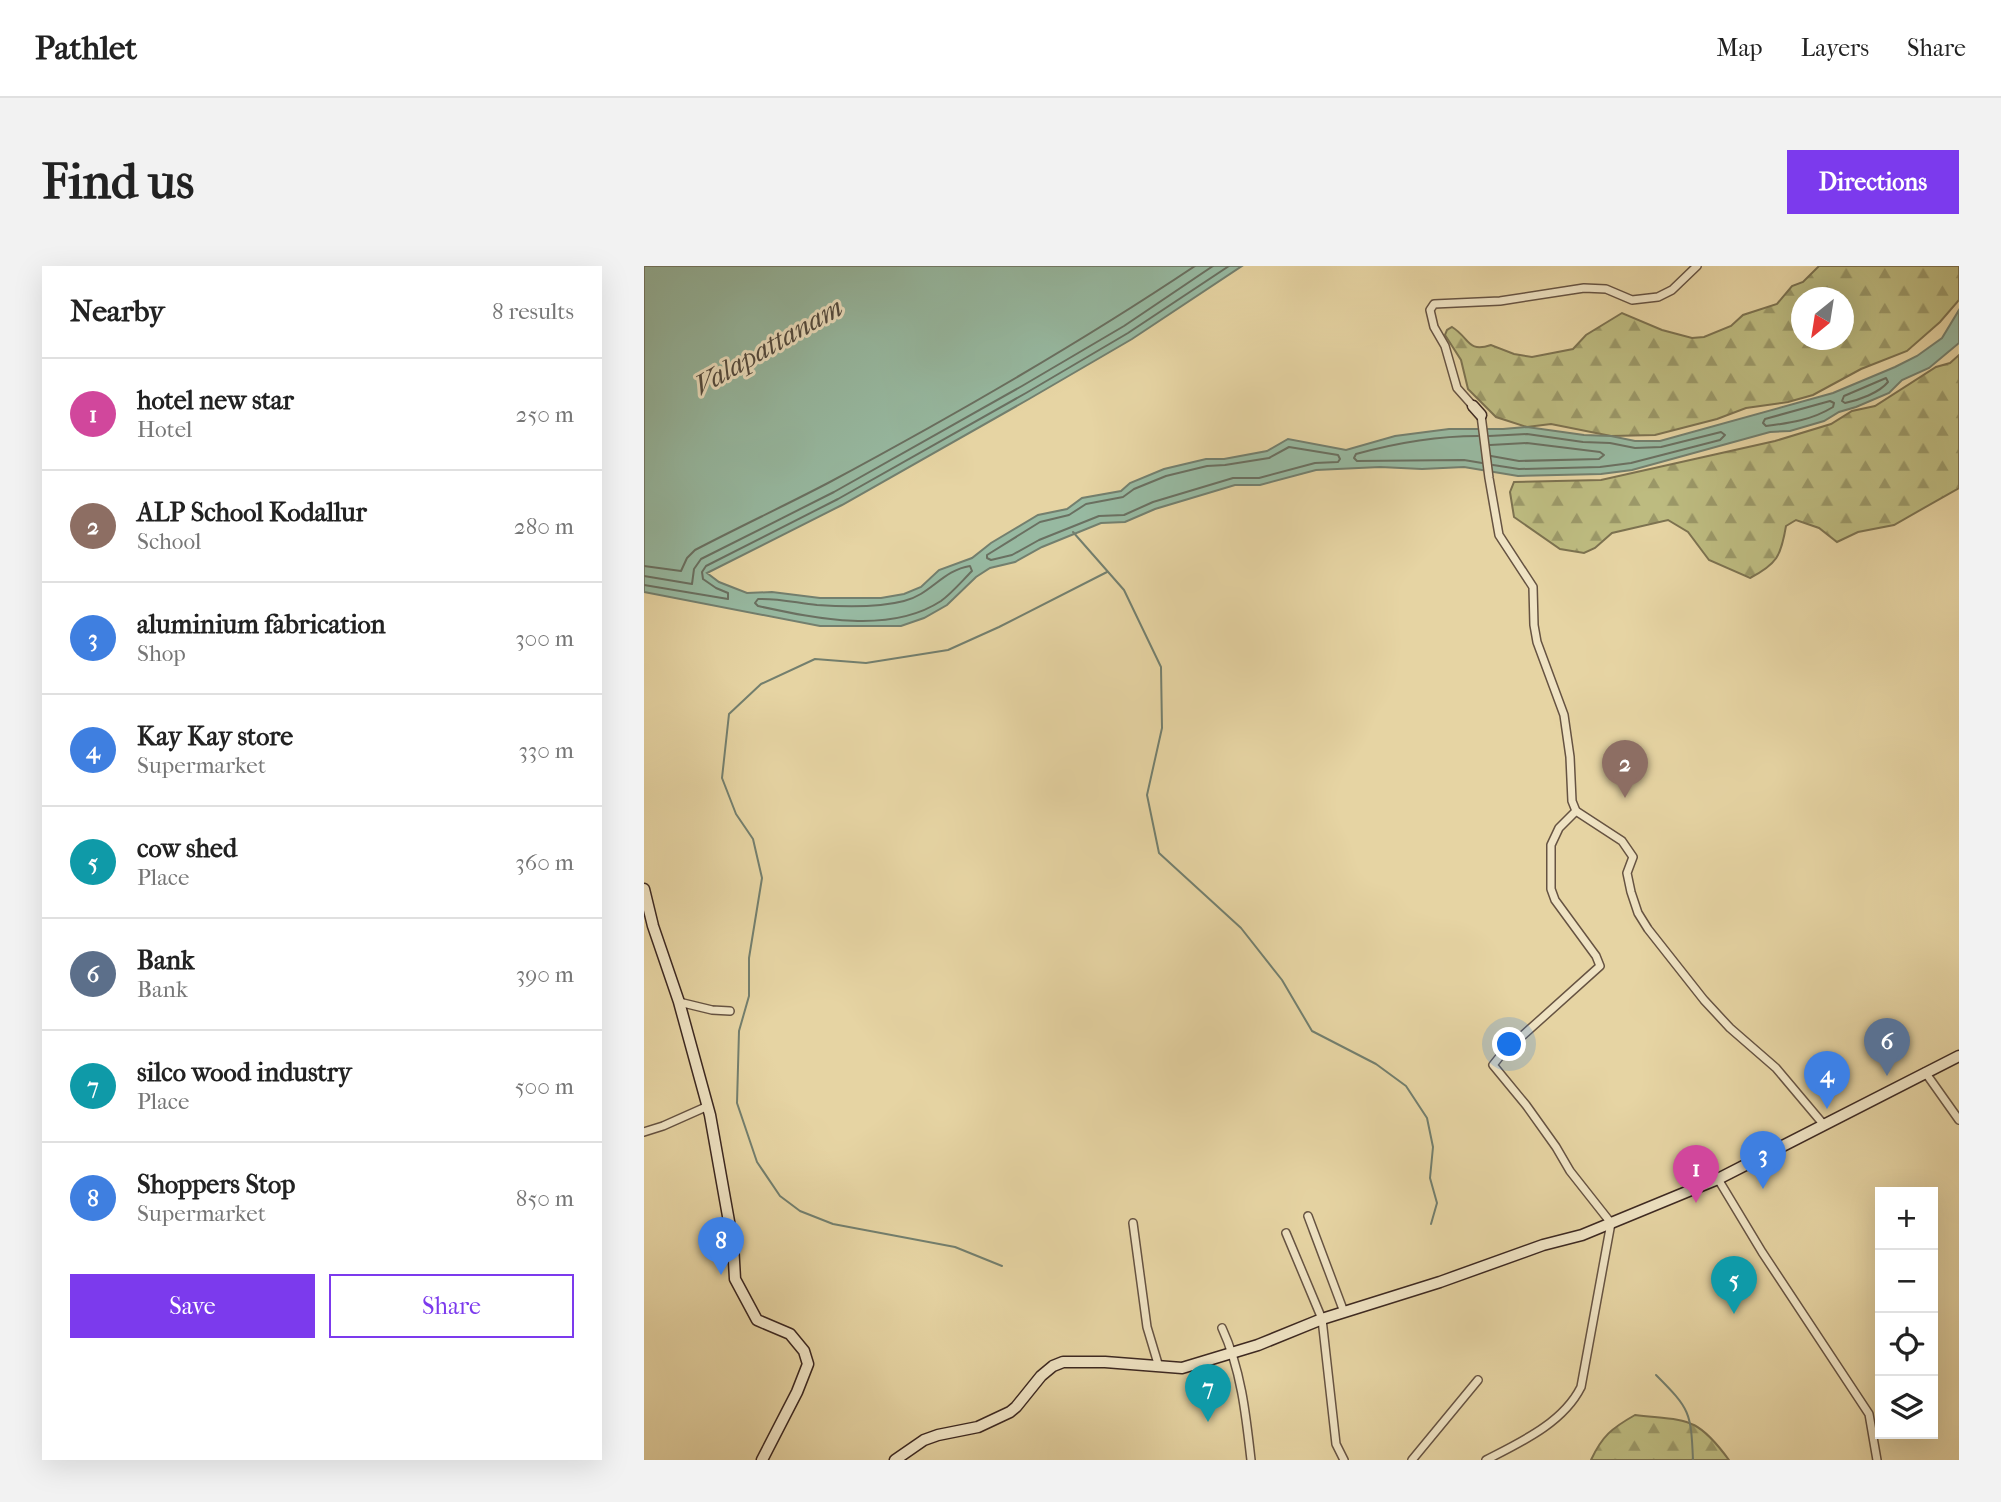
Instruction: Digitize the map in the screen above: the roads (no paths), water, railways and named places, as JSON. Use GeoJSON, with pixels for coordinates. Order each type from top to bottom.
{"type":"FeatureCollection","features":[{"type":"Feature","properties":{"kind":"main road"},"geometry":{"type":"LineString","coordinates":[[644,889],[708,1106],[723,1176],[735,1279],[757,1320],[790,1334],[804,1351],[808,1364],[797,1392],[762,1460]]}},
{"type":"Feature","properties":{"kind":"main road"},"geometry":{"type":"LineString","coordinates":[[895,1460],[924,1440],[978,1427],[1010,1412],[1041,1376],[1063,1362],[1182,1367],[1258,1345],[1322,1319],[1611,1223],[1718,1179],[1959,1056]]}},
{"type":"Feature","properties":{"kind":"street"},"geometry":{"type":"LineString","coordinates":[[1697,266],[1672,290],[1658,297],[1632,300],[1606,289],[1584,288],[1500,301],[1434,304],[1430,310],[1434,327],[1445,345],[1457,388],[1477,411],[1499,535],[1534,587],[1537,642],[1564,715],[1572,801],[1576,811],[1622,841],[1633,857],[1627,873],[1638,913],[1648,929],[1704,1000],[1730,1028],[1776,1068],[1824,1125]]}},
{"type":"Feature","properties":{"kind":"street"},"geometry":{"type":"LineString","coordinates":[[1486,1460],[1560,1416],[1581,1387],[1611,1223],[1570,1171],[1526,1105],[1493,1065],[1600,966],[1596,956],[1555,900],[1551,889],[1551,845],[1559,828],[1576,811]]}},
{"type":"Feature","properties":{"kind":"street"},"geometry":{"type":"LineString","coordinates":[[679,1002],[712,1010],[730,1011]]}},
{"type":"Feature","properties":{"kind":"street"},"geometry":{"type":"LineString","coordinates":[[1924,1072],[1959,1120]]}},
{"type":"Feature","properties":{"kind":"street"},"geometry":{"type":"LineString","coordinates":[[644,1132],[708,1106]]}},
{"type":"Feature","properties":{"kind":"street"},"geometry":{"type":"LineString","coordinates":[[1718,1179],[1768,1263],[1869,1413],[1877,1460]]}},
{"type":"Feature","properties":{"kind":"street"},"geometry":{"type":"LineString","coordinates":[[1308,1216],[1344,1312]]}},
{"type":"Feature","properties":{"kind":"street"},"geometry":{"type":"LineString","coordinates":[[1133,1223],[1147,1327],[1159,1367]]}},
{"type":"Feature","properties":{"kind":"street"},"geometry":{"type":"LineString","coordinates":[[1286,1233],[1322,1319],[1336,1444],[1345,1460]]}},
{"type":"Feature","properties":{"kind":"street"},"geometry":{"type":"LineString","coordinates":[[1222,1328],[1234,1353],[1246,1414],[1251,1460]]}},
{"type":"Feature","properties":{"kind":"street"},"geometry":{"type":"LineString","coordinates":[[1412,1460],[1478,1380]]}},
{"type":"Feature","properties":{"kind":"water","name":"Valapattanam"},"geometry":{"type":"Polygon","coordinates":[[[644,266],[1242,266],[1132,339],[1029,399],[842,505],[707,573],[719,582],[747,593],[772,592],[820,598],[881,598],[904,594],[921,587],[939,570],[972,558],[991,543],[1038,515],[1067,509],[1082,498],[1121,491],[1130,483],[1164,469],[1206,459],[1224,459],[1267,451],[1288,439],[1346,450],[1395,436],[1449,429],[1527,427],[1635,441],[1660,441],[1833,393],[1895,367],[1917,356],[1942,338],[1959,310],[1959,343],[1929,368],[1902,380],[1889,393],[1839,412],[1824,421],[1790,431],[1770,432],[1632,470],[1601,474],[1518,476],[1464,467],[1380,467],[1316,470],[1260,485],[1235,485],[1155,509],[1125,522],[1101,523],[1042,547],[1015,562],[990,568],[976,577],[947,605],[924,618],[901,626],[820,626],[644,592],[644,266]]]}},
{"type":"Feature","properties":{"kind":"waterway"},"geometry":{"type":"LineString","coordinates":[[1073,532],[1124,590],[1161,667],[1162,728],[1147,795],[1159,853],[1241,928],[1282,980],[1312,1031],[1376,1064],[1406,1086],[1427,1118],[1433,1147],[1430,1178],[1437,1203],[1431,1224]]}},
{"type":"Feature","properties":{"kind":"waterway"},"geometry":{"type":"LineString","coordinates":[[1002,1266],[955,1247],[833,1224],[800,1211],[780,1196],[757,1162],[737,1103],[739,1031],[749,996],[749,958],[762,878],[753,839],[736,814],[722,778],[729,714],[761,684],[815,659],[866,663],[948,650],[1107,572]]}},
{"type":"Feature","properties":{"kind":"waterway"},"geometry":{"type":"LineString","coordinates":[[1656,1375],[1676,1396],[1686,1412],[1691,1431],[1693,1460]]}},
{"type":"Feature","properties":{"kind":"place","name":"ALP School Kodallur"},"geometry":{"type":"Point","coordinates":[1625,798]}},
{"type":"Feature","properties":{"kind":"place","name":"Bank"},"geometry":{"type":"Point","coordinates":[1887,1076]}},
{"type":"Feature","properties":{"kind":"place","name":"Kay Kay store"},"geometry":{"type":"Point","coordinates":[1827,1109]}},
{"type":"Feature","properties":{"kind":"place","name":"aluminium fabrication"},"geometry":{"type":"Point","coordinates":[1763,1189]}},
{"type":"Feature","properties":{"kind":"place","name":"hotel new star"},"geometry":{"type":"Point","coordinates":[1696,1203]}},
{"type":"Feature","properties":{"kind":"place","name":"Shoppers Stop"},"geometry":{"type":"Point","coordinates":[721,1275]}},
{"type":"Feature","properties":{"kind":"place","name":"cow shed"},"geometry":{"type":"Point","coordinates":[1734,1314]}},
{"type":"Feature","properties":{"kind":"place","name":"silco wood industry"},"geometry":{"type":"Point","coordinates":[1208,1422]}}]}
